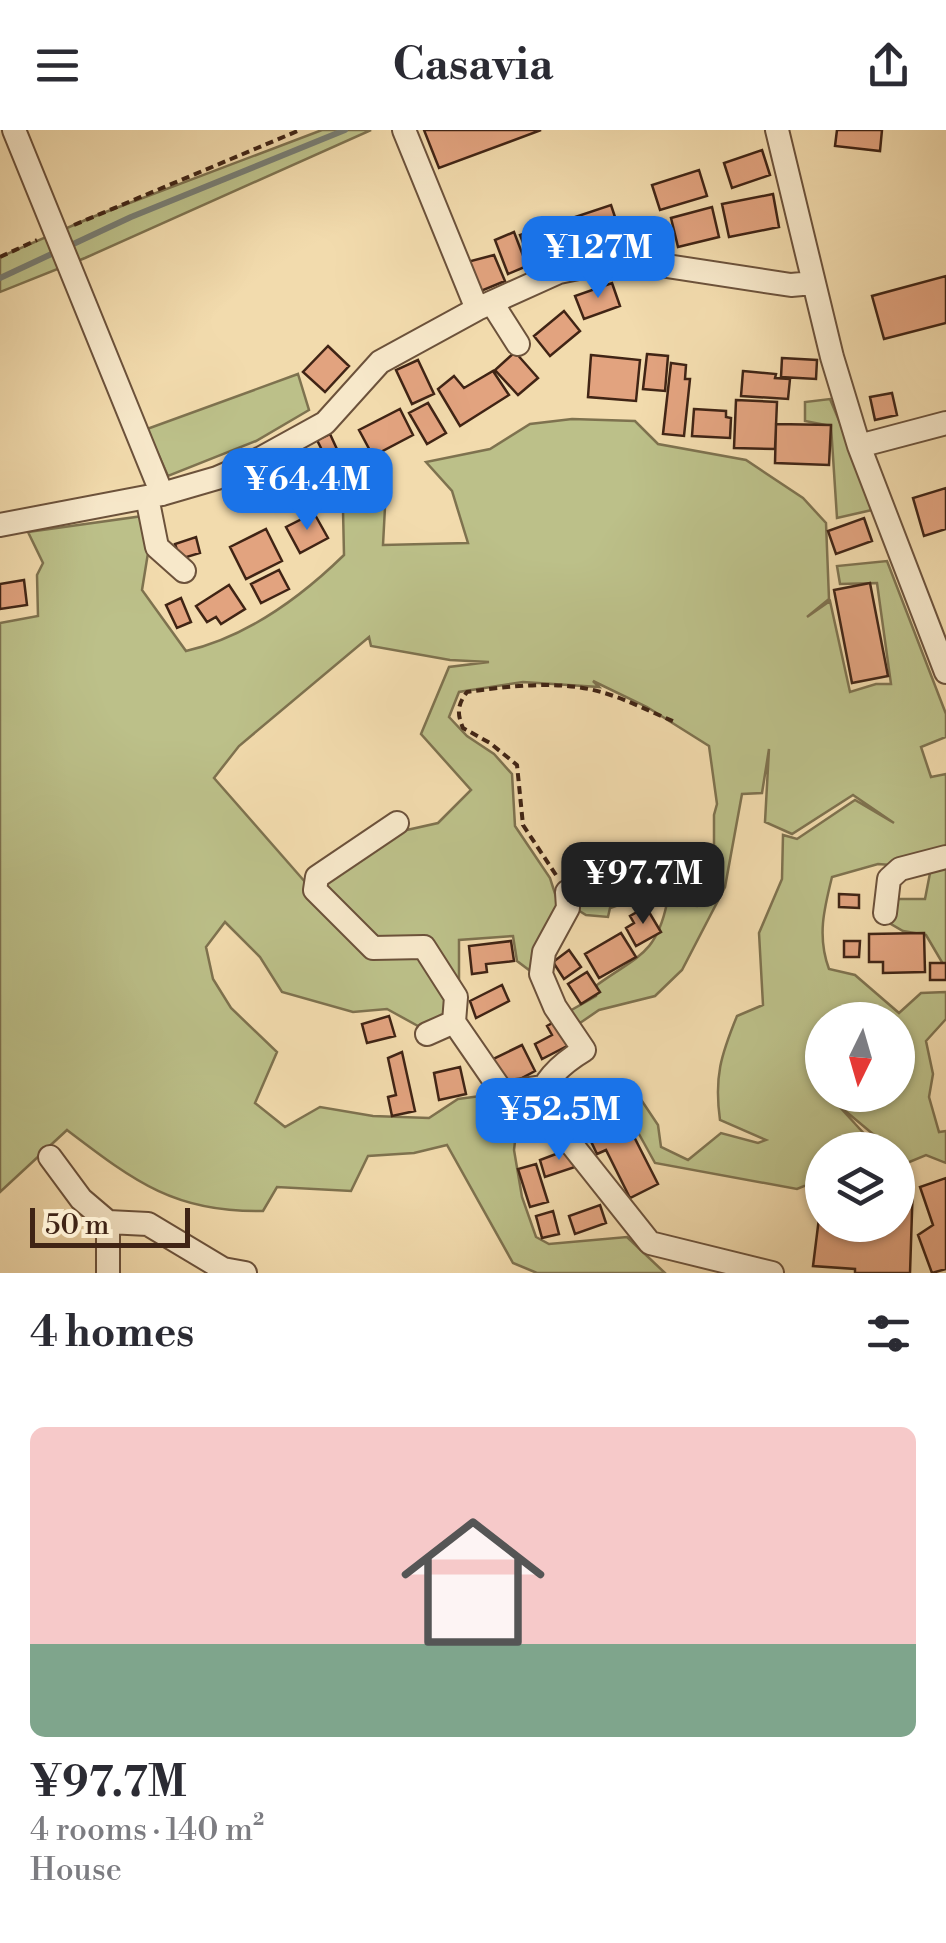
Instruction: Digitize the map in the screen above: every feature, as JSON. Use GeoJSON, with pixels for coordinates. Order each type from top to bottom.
{"type":"FeatureCollection","features":[{"type":"Feature","properties":{"kind":"street"},"geometry":{"type":"LineString","coordinates":[[14,130],[155,496],[156,547],[184,571]]}},
{"type":"Feature","properties":{"kind":"street"},"geometry":{"type":"LineString","coordinates":[[404,130],[484,306],[518,344]]}},
{"type":"Feature","properties":{"kind":"street"},"geometry":{"type":"LineString","coordinates":[[778,130],[832,357],[859,446],[946,672]]}},
{"type":"Feature","properties":{"kind":"street"},"geometry":{"type":"LineString","coordinates":[[0,525],[155,496],[242,468],[324,423],[380,362],[484,306],[559,272],[607,262],[648,263],[792,284],[813,282]]}},
{"type":"Feature","properties":{"kind":"street"},"geometry":{"type":"LineString","coordinates":[[859,446],[946,423]]}},
{"type":"Feature","properties":{"kind":"street"},"geometry":{"type":"LineString","coordinates":[[397,823],[317,877],[316,890],[374,948],[424,947],[456,997],[454,1022],[502,1093],[542,1087]]}},
{"type":"Feature","properties":{"kind":"street"},"geometry":{"type":"LineString","coordinates":[[885,913],[889,878],[900,869],[946,857]]}},
{"type":"Feature","properties":{"kind":"street"},"geometry":{"type":"LineString","coordinates":[[566,892],[568,908],[544,952],[541,974],[555,1007],[584,1050],[569,1059],[542,1087],[538,1102],[650,1243],[772,1273]]}},
{"type":"Feature","properties":{"kind":"street"},"geometry":{"type":"LineString","coordinates":[[427,1034],[454,1022]]}},
{"type":"Feature","properties":{"kind":"street"},"geometry":{"type":"LineString","coordinates":[[50,1157],[81,1199],[108,1222],[148,1224],[224,1270],[244,1273]]}},
{"type":"Feature","properties":{"kind":"street"},"geometry":{"type":"LineString","coordinates":[[108,1222],[108,1273]]}},
{"type":"Feature","properties":{"kind":"path"},"geometry":{"type":"LineString","coordinates":[[0,257],[300,130]]}},
{"type":"Feature","properties":{"kind":"path"},"geometry":{"type":"LineString","coordinates":[[566,892],[523,825],[517,765],[490,743],[462,728],[459,702],[467,692],[503,686],[566,686],[601,692],[675,722]]}},
{"type":"Feature","properties":{"kind":"green space"},"geometry":{"type":"Polygon","coordinates":[[[322,130],[371,130],[0,292],[0,257],[90,218],[322,130]]]}},
{"type":"Feature","properties":{"kind":"green space"},"geometry":{"type":"Polygon","coordinates":[[[298,374],[309,410],[256,441],[168,476],[147,429],[298,374]]]}},
{"type":"Feature","properties":{"kind":"green space"},"geometry":{"type":"Polygon","coordinates":[[[830,399],[876,509],[837,518],[831,426],[805,421],[805,402],[830,399]]]}},
{"type":"Feature","properties":{"kind":"green space"},"geometry":{"type":"Polygon","coordinates":[[[572,419],[635,421],[658,444],[746,460],[803,498],[826,523],[829,599],[807,617],[830,601],[850,692],[891,684],[877,583],[840,584],[837,566],[887,561],[946,714],[946,737],[921,747],[931,777],[946,774],[946,963],[943,964],[926,935],[903,931],[891,924],[893,903],[899,899],[925,899],[931,868],[878,864],[832,877],[823,934],[829,969],[855,975],[886,1002],[805,1002],[805,1112],[844,1112],[863,1132],[805,1132],[805,1186],[797,1189],[655,1163],[629,1116],[580,1121],[638,1095],[658,1125],[661,1147],[688,1160],[721,1133],[758,1143],[766,1140],[720,1120],[719,1078],[737,1016],[763,1005],[759,933],[782,879],[783,835],[797,839],[855,800],[894,823],[853,795],[792,834],[765,822],[769,749],[762,793],[742,794],[725,887],[682,970],[655,996],[599,1010],[580,1023],[568,1012],[596,996],[597,985],[643,953],[657,934],[667,903],[697,906],[714,875],[717,804],[709,746],[647,707],[593,681],[599,687],[523,682],[459,692],[449,717],[512,774],[515,826],[550,878],[559,906],[529,970],[517,961],[513,936],[459,940],[459,993],[442,1024],[418,1026],[387,1009],[353,1012],[282,992],[260,957],[225,922],[206,947],[213,979],[231,1008],[277,1052],[255,1103],[285,1127],[320,1107],[373,1116],[429,1118],[458,1099],[503,1093],[518,1116],[514,1150],[522,1197],[536,1237],[549,1244],[627,1237],[665,1273],[537,1273],[513,1263],[447,1145],[414,1153],[368,1156],[351,1191],[277,1187],[263,1211],[232,1210],[180,1200],[157,1190],[135,1179],[67,1130],[0,1192],[0,623],[38,616],[37,575],[43,563],[28,532],[143,516],[148,553],[142,590],[186,651],[251,626],[327,571],[344,555],[343,510],[365,495],[386,488],[383,545],[468,543],[452,491],[426,462],[490,449],[530,424],[572,419]],[[369,637],[239,746],[214,778],[306,883],[398,832],[438,823],[471,790],[421,734],[449,667],[489,662],[450,660],[371,646],[369,637]]]}},
{"type":"Feature","properties":{"kind":"green space"},"geometry":{"type":"Polygon","coordinates":[[[628,878],[638,883],[636,899],[610,908],[608,917],[586,915],[573,907],[576,893],[628,878]]]}},
{"type":"Feature","properties":{"kind":"green space"},"geometry":{"type":"Polygon","coordinates":[[[946,992],[946,1019],[926,1041],[933,1074],[929,1097],[939,1132],[946,1131],[946,1163],[926,1155],[915,1160],[915,1132],[870,1132],[847,1112],[915,1112],[915,1002],[911,1002],[921,993],[946,992]]]}},
{"type":"Feature","properties":{"kind":"building"},"geometry":{"type":"Polygon","coordinates":[[[424,130],[541,130],[439,168],[424,130]]]}},
{"type":"Feature","properties":{"kind":"building"},"geometry":{"type":"Polygon","coordinates":[[[837,130],[882,130],[880,151],[835,146],[837,130]]]}},
{"type":"Feature","properties":{"kind":"building"},"geometry":{"type":"Polygon","coordinates":[[[762,150],[770,175],[732,188],[724,163],[762,150]]]}},
{"type":"Feature","properties":{"kind":"building"},"geometry":{"type":"Polygon","coordinates":[[[699,170],[707,196],[660,210],[652,185],[699,170]]]}},
{"type":"Feature","properties":{"kind":"building"},"geometry":{"type":"Polygon","coordinates":[[[773,194],[779,227],[729,237],[722,204],[773,194]]]}},
{"type":"Feature","properties":{"kind":"building"},"geometry":{"type":"Polygon","coordinates":[[[611,205],[620,232],[575,247],[566,220],[611,205]]]}},
{"type":"Feature","properties":{"kind":"building"},"geometry":{"type":"Polygon","coordinates":[[[712,207],[719,237],[678,247],[671,218],[712,207]]]}},
{"type":"Feature","properties":{"kind":"building"},"geometry":{"type":"Polygon","coordinates":[[[546,226],[556,254],[531,263],[520,235],[546,226]]]}},
{"type":"Feature","properties":{"kind":"building"},"geometry":{"type":"Polygon","coordinates":[[[514,232],[527,266],[508,274],[495,240],[514,232]]]}},
{"type":"Feature","properties":{"kind":"building"},"geometry":{"type":"Polygon","coordinates":[[[494,255],[505,281],[481,291],[467,262],[494,255]]]}},
{"type":"Feature","properties":{"kind":"building"},"geometry":{"type":"Polygon","coordinates":[[[946,276],[946,323],[884,339],[872,296],[946,276]]]}},
{"type":"Feature","properties":{"kind":"building"},"geometry":{"type":"Polygon","coordinates":[[[612,283],[620,306],[584,319],[575,296],[612,283]]]}},
{"type":"Feature","properties":{"kind":"building"},"geometry":{"type":"Polygon","coordinates":[[[564,311],[580,331],[550,356],[534,336],[564,311]]]}},
{"type":"Feature","properties":{"kind":"building"},"geometry":{"type":"Polygon","coordinates":[[[328,346],[349,366],[325,392],[303,372],[328,346]]]}},
{"type":"Feature","properties":{"kind":"building"},"geometry":{"type":"Polygon","coordinates":[[[515,352],[538,378],[518,395],[495,370],[515,352]]]}},
{"type":"Feature","properties":{"kind":"building"},"geometry":{"type":"Polygon","coordinates":[[[647,354],[668,356],[665,391],[643,389],[647,354]]]}},
{"type":"Feature","properties":{"kind":"building"},"geometry":{"type":"Polygon","coordinates":[[[591,355],[640,360],[636,401],[588,397],[591,355]]]}},
{"type":"Feature","properties":{"kind":"building"},"geometry":{"type":"Polygon","coordinates":[[[782,358],[817,360],[816,379],[781,377],[782,358]]]}},
{"type":"Feature","properties":{"kind":"building"},"geometry":{"type":"Polygon","coordinates":[[[418,360],[434,394],[412,404],[396,370],[418,360]]]}},
{"type":"Feature","properties":{"kind":"building"},"geometry":{"type":"Polygon","coordinates":[[[671,363],[686,365],[685,379],[690,379],[684,436],[663,434],[671,363]]]}},
{"type":"Feature","properties":{"kind":"building"},"geometry":{"type":"Polygon","coordinates":[[[493,371],[509,395],[460,426],[438,389],[454,376],[464,388],[493,371]]]}},
{"type":"Feature","properties":{"kind":"building"},"geometry":{"type":"Polygon","coordinates":[[[743,371],[790,379],[788,399],[741,396],[743,371]]]}},
{"type":"Feature","properties":{"kind":"building"},"geometry":{"type":"Polygon","coordinates":[[[892,393],[897,415],[875,420],[870,397],[892,393]]]}},
{"type":"Feature","properties":{"kind":"building"},"geometry":{"type":"Polygon","coordinates":[[[736,400],[777,402],[775,449],[734,448],[736,400]]]}},
{"type":"Feature","properties":{"kind":"building"},"geometry":{"type":"Polygon","coordinates":[[[428,403],[446,433],[427,444],[409,413],[428,403]]]}},
{"type":"Feature","properties":{"kind":"building"},"geometry":{"type":"Polygon","coordinates":[[[400,409],[413,435],[373,456],[359,430],[400,409]]]}},
{"type":"Feature","properties":{"kind":"building"},"geometry":{"type":"Polygon","coordinates":[[[694,409],[726,411],[726,417],[731,418],[730,438],[692,436],[694,409]]]}},
{"type":"Feature","properties":{"kind":"building"},"geometry":{"type":"Polygon","coordinates":[[[776,424],[831,425],[829,465],[775,463],[776,424]]]}},
{"type":"Feature","properties":{"kind":"building"},"geometry":{"type":"Polygon","coordinates":[[[330,434],[341,458],[329,464],[317,440],[330,434]]]}},
{"type":"Feature","properties":{"kind":"building"},"geometry":{"type":"Polygon","coordinates":[[[295,472],[307,494],[280,511],[267,489],[295,472]]]}},
{"type":"Feature","properties":{"kind":"building"},"geometry":{"type":"Polygon","coordinates":[[[946,488],[946,529],[924,536],[913,498],[946,488]]]}},
{"type":"Feature","properties":{"kind":"building"},"geometry":{"type":"Polygon","coordinates":[[[314,513],[328,538],[300,553],[286,527],[314,513]]]}},
{"type":"Feature","properties":{"kind":"building"},"geometry":{"type":"Polygon","coordinates":[[[864,518],[872,541],[836,554],[828,531],[864,518]]]}},
{"type":"Feature","properties":{"kind":"building"},"geometry":{"type":"Polygon","coordinates":[[[266,529],[282,561],[246,579],[230,547],[266,529]]]}},
{"type":"Feature","properties":{"kind":"building"},"geometry":{"type":"Polygon","coordinates":[[[196,537],[200,553],[180,559],[175,544],[196,537]]]}},
{"type":"Feature","properties":{"kind":"building"},"geometry":{"type":"Polygon","coordinates":[[[279,570],[289,589],[261,603],[251,584],[279,570]]]}},
{"type":"Feature","properties":{"kind":"building"},"geometry":{"type":"Polygon","coordinates":[[[24,580],[27,605],[0,609],[0,584],[24,580]]]}},
{"type":"Feature","properties":{"kind":"building"},"geometry":{"type":"Polygon","coordinates":[[[870,583],[888,676],[852,683],[834,590],[870,583]]]}},
{"type":"Feature","properties":{"kind":"building"},"geometry":{"type":"Polygon","coordinates":[[[229,585],[245,609],[221,624],[216,617],[207,622],[196,606],[229,585]]]}},
{"type":"Feature","properties":{"kind":"building"},"geometry":{"type":"Polygon","coordinates":[[[181,598],[191,622],[177,628],[166,605],[181,598]]]}},
{"type":"Feature","properties":{"kind":"building"},"geometry":{"type":"Polygon","coordinates":[[[839,894],[859,895],[859,908],[839,907],[839,894]]]}},
{"type":"Feature","properties":{"kind":"building"},"geometry":{"type":"Polygon","coordinates":[[[646,907],[661,932],[636,946],[626,928],[634,923],[630,916],[646,907]]]}},
{"type":"Feature","properties":{"kind":"building"},"geometry":{"type":"Polygon","coordinates":[[[621,933],[636,957],[599,978],[585,954],[621,933]]]}},
{"type":"Feature","properties":{"kind":"building"},"geometry":{"type":"Polygon","coordinates":[[[924,933],[925,972],[883,973],[883,962],[869,962],[869,934],[924,933]]]}},
{"type":"Feature","properties":{"kind":"building"},"geometry":{"type":"Polygon","coordinates":[[[511,941],[514,961],[486,964],[487,972],[472,974],[469,946],[511,941]]]}},
{"type":"Feature","properties":{"kind":"building"},"geometry":{"type":"Polygon","coordinates":[[[844,941],[860,941],[859,957],[844,957],[844,941]]]}},
{"type":"Feature","properties":{"kind":"building"},"geometry":{"type":"Polygon","coordinates":[[[569,950],[581,967],[564,979],[553,962],[569,950]]]}},
{"type":"Feature","properties":{"kind":"building"},"geometry":{"type":"Polygon","coordinates":[[[930,963],[946,963],[946,980],[930,980],[930,963]]]}},
{"type":"Feature","properties":{"kind":"building"},"geometry":{"type":"Polygon","coordinates":[[[587,972],[600,992],[581,1004],[568,984],[587,972]]]}},
{"type":"Feature","properties":{"kind":"building"},"geometry":{"type":"Polygon","coordinates":[[[502,985],[509,1001],[476,1018],[470,1001],[502,985]]]}},
{"type":"Feature","properties":{"kind":"building"},"geometry":{"type":"Polygon","coordinates":[[[389,1016],[395,1036],[367,1043],[362,1024],[389,1016]]]}},
{"type":"Feature","properties":{"kind":"building"},"geometry":{"type":"Polygon","coordinates":[[[556,1021],[569,1045],[542,1059],[535,1044],[552,1035],[547,1026],[556,1021]]]}},
{"type":"Feature","properties":{"kind":"building"},"geometry":{"type":"Polygon","coordinates":[[[522,1045],[535,1071],[507,1086],[493,1059],[522,1045]]]}},
{"type":"Feature","properties":{"kind":"building"},"geometry":{"type":"Polygon","coordinates":[[[402,1052],[415,1111],[392,1116],[388,1097],[396,1095],[388,1058],[402,1052]]]}},
{"type":"Feature","properties":{"kind":"building"},"geometry":{"type":"Polygon","coordinates":[[[460,1067],[466,1094],[439,1100],[434,1073],[460,1067]]]}},
{"type":"Feature","properties":{"kind":"building"},"geometry":{"type":"Polygon","coordinates":[[[624,1117],[658,1184],[630,1198],[606,1150],[597,1154],[588,1135],[624,1117]]]}},
{"type":"Feature","properties":{"kind":"building"},"geometry":{"type":"Polygon","coordinates":[[[572,1148],[578,1166],[545,1177],[540,1160],[572,1148]]]}},
{"type":"Feature","properties":{"kind":"building"},"geometry":{"type":"Polygon","coordinates":[[[536,1164],[548,1202],[530,1207],[518,1169],[536,1164]]]}},
{"type":"Feature","properties":{"kind":"building"},"geometry":{"type":"Polygon","coordinates":[[[946,1178],[946,1269],[932,1273],[918,1235],[933,1225],[920,1187],[946,1178]]]}},
{"type":"Feature","properties":{"kind":"building"},"geometry":{"type":"Polygon","coordinates":[[[600,1205],[606,1223],[575,1234],[569,1216],[600,1205]]]}},
{"type":"Feature","properties":{"kind":"building"},"geometry":{"type":"Polygon","coordinates":[[[553,1211],[559,1234],[542,1238],[536,1216],[553,1211]]]}},
{"type":"Feature","properties":{"kind":"building"},"geometry":{"type":"Polygon","coordinates":[[[816,1242],[911,1242],[910,1273],[855,1273],[855,1269],[813,1266],[816,1242]]]}},
{"type":"Feature","properties":{"kind":"waterway"},"geometry":{"type":"LineString","coordinates":[[69,246],[345,130]]}},
{"type":"Feature","properties":{"kind":"waterway"},"geometry":{"type":"LineString","coordinates":[[0,278],[58,251]]}}]}
